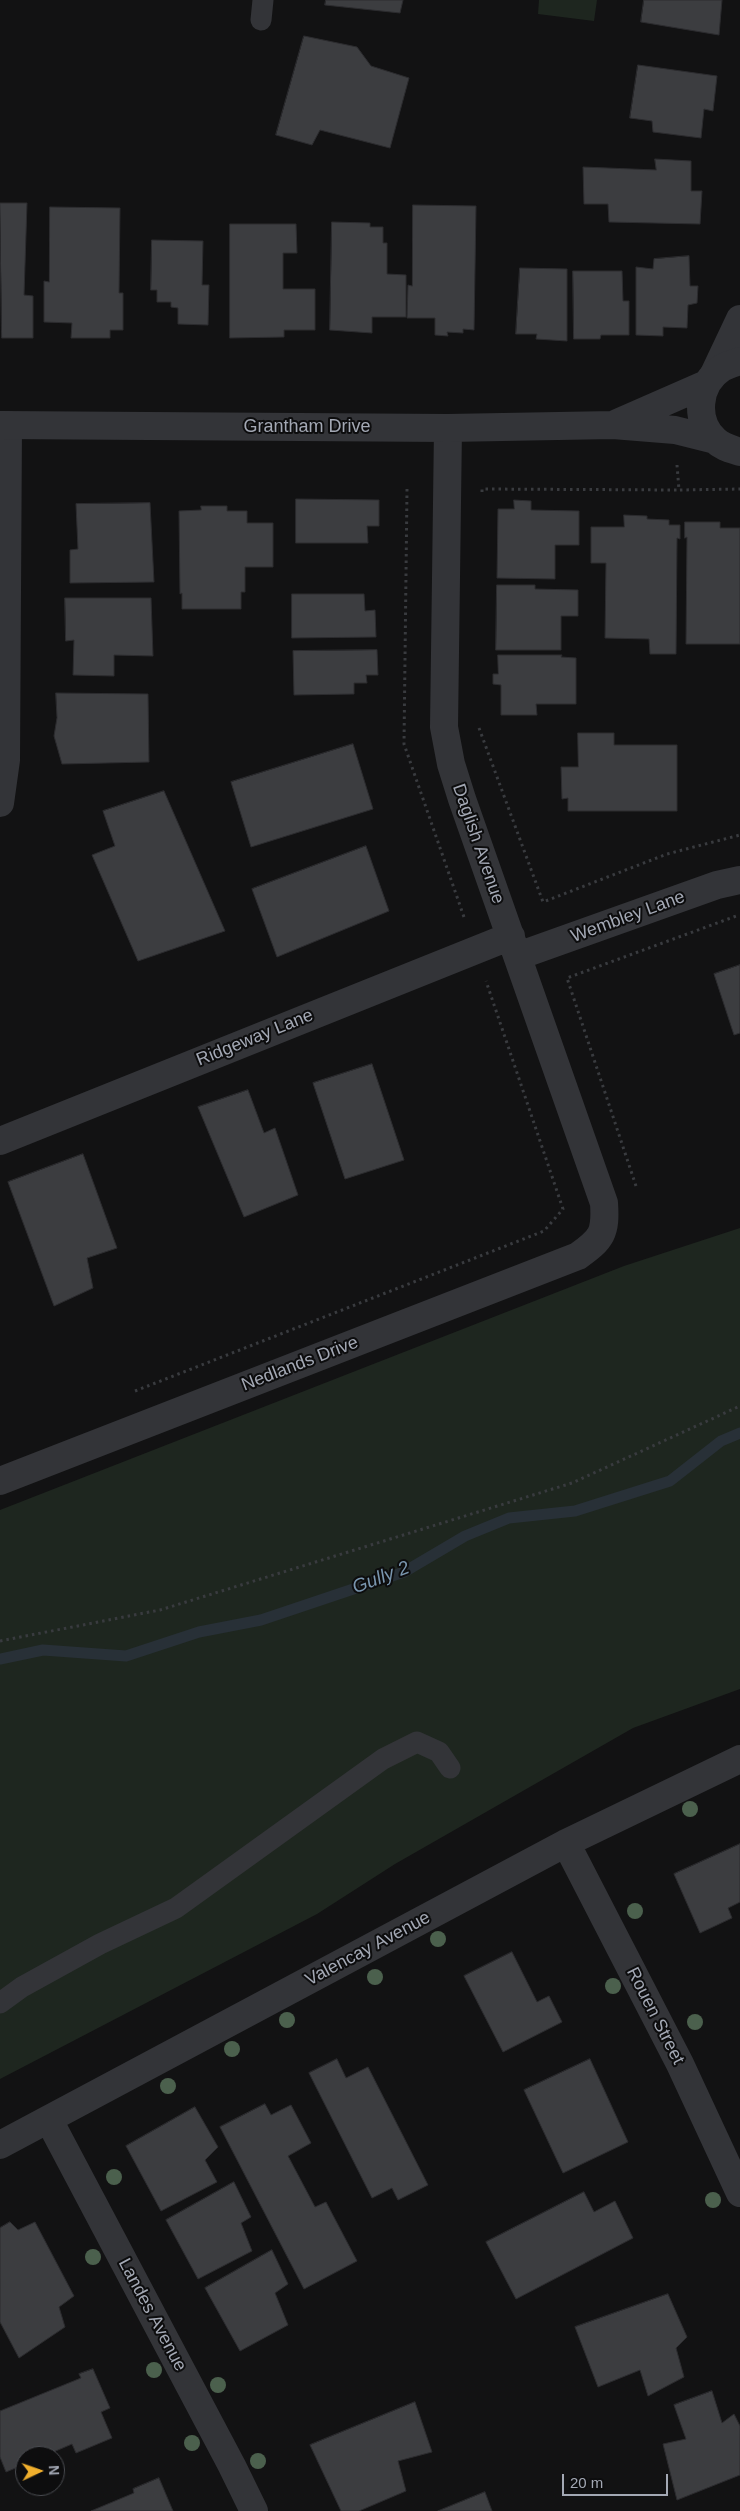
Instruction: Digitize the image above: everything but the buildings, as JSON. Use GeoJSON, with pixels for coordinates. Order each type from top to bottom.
{"type":"FeatureCollection","features":[{"type":"Feature","properties":{"kind":"street"},"geometry":{"type":"LineString","coordinates":[[715,440],[705,428],[701,412],[702,396],[740,319]]}},
{"type":"Feature","properties":{"kind":"street","name":"Grantham Drive"},"geometry":{"type":"LineString","coordinates":[[613,424],[710,379],[723,367],[740,361]]}},
{"type":"Feature","properties":{"kind":"street","name":"Grantham Drive"},"geometry":{"type":"LineString","coordinates":[[4,425],[448,428],[613,424],[675,430],[715,440],[726,448],[740,452]]}},
{"type":"Feature","properties":{"kind":"street"},"geometry":{"type":"LineString","coordinates":[[0,803],[6,760],[4,425]]}},
{"type":"Feature","properties":{"kind":"street","name":"Daglish Avenue"},"geometry":{"type":"LineString","coordinates":[[448,428],[444,727],[451,764],[462,799],[604,1203],[605,1222],[598,1242]]}},
{"type":"Feature","properties":{"kind":"street","name":"Wembley Lane"},"geometry":{"type":"LineString","coordinates":[[514,946],[717,885],[740,880]]}},
{"type":"Feature","properties":{"kind":"street","name":"Ridgeway Lane"},"geometry":{"type":"LineString","coordinates":[[0,1141],[514,946]]}},
{"type":"Feature","properties":{"kind":"street","name":"Nedlands Drive"},"geometry":{"type":"LineString","coordinates":[[0,1481],[578,1256],[598,1242]]}},
{"type":"Feature","properties":{"kind":"street","name":"Valencay Avenue"},"geometry":{"type":"LineString","coordinates":[[0,2145],[566,1842],[740,1758]]}},
{"type":"Feature","properties":{"kind":"street","name":"Rouen Street"},"geometry":{"type":"LineString","coordinates":[[566,1842],[680,2064],[740,2192]]}},
{"type":"Feature","properties":{"kind":"street","name":"Landes Avenue"},"geometry":{"type":"LineString","coordinates":[[49,2120],[254,2511]]}},
{"type":"Feature","properties":{"kind":"lane"},"geometry":{"type":"LineString","coordinates":[[0,2003],[22,1987],[100,1944],[176,1908],[383,1759],[417,1742],[439,1752],[450,1768]]}},
{"type":"Feature","properties":{"kind":"path"},"geometry":{"type":"LineString","coordinates":[[482,498],[482,489],[679,490]]}},
{"type":"Feature","properties":{"kind":"path"},"geometry":{"type":"LineString","coordinates":[[479,726],[543,902],[667,854],[740,835]]}},
{"type":"Feature","properties":{"kind":"path"},"geometry":{"type":"LineString","coordinates":[[636,1186],[567,978],[740,915]]}},
{"type":"Feature","properties":{"kind":"path"},"geometry":{"type":"LineString","coordinates":[[126,1395],[544,1231],[563,1209]]}},
{"type":"Feature","properties":{"kind":"path"},"geometry":{"type":"LineString","coordinates":[[0,1640],[160,1610],[572,1483],[740,1406]]}},
{"type":"Feature","properties":{"kind":"shaded area"},"geometry":{"type":"Polygon","coordinates":[[[539,0],[597,0],[594,21],[538,14],[539,0]]]}},
{"type":"Feature","properties":{"kind":"shaded area"},"geometry":{"type":"Polygon","coordinates":[[[740,1228],[740,1689],[633,1728],[395,1864],[317,1914],[0,2079],[0,1510],[624,1266],[740,1228]]]}},
{"type":"Feature","properties":{"kind":"waterway","name":"Gully 2"},"geometry":{"type":"LineString","coordinates":[[0,1659],[43,1650],[126,1656],[199,1632],[261,1620],[404,1572],[465,1536],[509,1518],[575,1511],[670,1481],[721,1441],[740,1433]]}}]}
